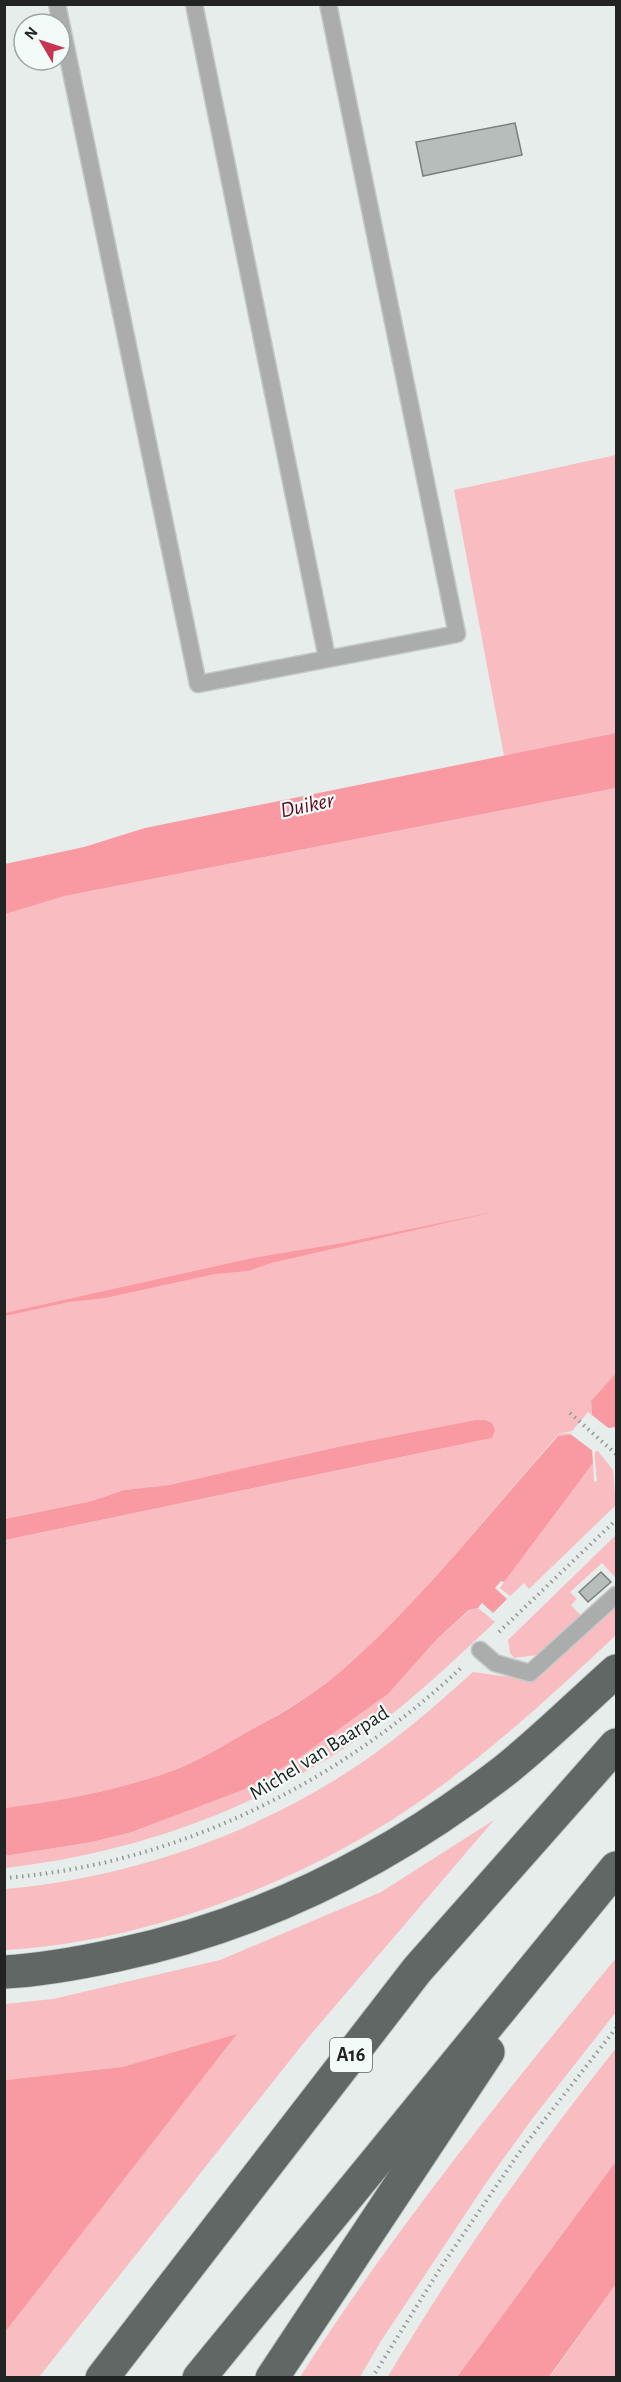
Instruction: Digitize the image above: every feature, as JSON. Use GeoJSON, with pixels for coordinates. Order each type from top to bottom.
{"type":"FeatureCollection","features":[{"type":"Feature","properties":{"kind":"highway"},"geometry":{"type":"LineString","coordinates":[[4,1972],[32,1971],[165,1945],[234,1924],[303,1895],[356,1869],[401,1843],[505,1770],[616,1671]]}},
{"type":"Feature","properties":{"kind":"highway","name":"A16"},"geometry":{"type":"LineString","coordinates":[[102,2378],[417,1970],[616,1745]]}},
{"type":"Feature","properties":{"kind":"highway"},"geometry":{"type":"LineString","coordinates":[[199,2378],[606,1880]]}},
{"type":"Feature","properties":{"kind":"highway"},"geometry":{"type":"LineString","coordinates":[[272,2378],[606,1880]]}},
{"type":"Feature","properties":{"kind":"lane"},"geometry":{"type":"LineString","coordinates":[[57,4],[198,684],[458,634],[328,4]]}},
{"type":"Feature","properties":{"kind":"lane"},"geometry":{"type":"LineString","coordinates":[[194,4],[327,658]]}},
{"type":"Feature","properties":{"kind":"lane"},"geometry":{"type":"LineString","coordinates":[[480,1650],[495,1663],[530,1673],[616,1595]]}},
{"type":"Feature","properties":{"kind":"path"},"geometry":{"type":"LineString","coordinates":[[570,1413],[616,1454]]}},
{"type":"Feature","properties":{"kind":"path","name":"Michel van Baarpad"},"geometry":{"type":"LineString","coordinates":[[4,1878],[107,1862],[180,1841],[247,1814],[326,1771],[371,1743],[412,1712],[616,1520]]}},
{"type":"Feature","properties":{"kind":"path"},"geometry":{"type":"LineString","coordinates":[[372,2378],[442,2264],[521,2150],[616,2028]]}},
{"type":"Feature","properties":{"kind":"shaded area"},"geometry":{"type":"Polygon","coordinates":[[[616,455],[616,733],[504,756],[454,490],[616,455]]]}},
{"type":"Feature","properties":{"kind":"shaded area"},"geometry":{"type":"Polygon","coordinates":[[[616,733],[616,788],[65,896],[5,914],[5,864],[84,847],[145,828],[616,733]]]}},
{"type":"Feature","properties":{"kind":"shaded area"},"geometry":{"type":"Polygon","coordinates":[[[616,788],[616,1373],[591,1401],[592,1412],[574,1434],[557,1436],[405,1610],[350,1663],[314,1692],[211,1752],[172,1771],[90,1794],[5,1808],[5,1540],[492,1438],[223,1473],[169,1485],[124,1490],[92,1501],[5,1519],[4,914],[65,896],[616,788]]]}},
{"type":"Feature","properties":{"kind":"shaded area"},"geometry":{"type":"Polygon","coordinates":[[[498,1211],[271,1263],[248,1271],[215,1274],[105,1298],[69,1302],[5,1316],[5,1313],[253,1258],[343,1243],[498,1211]]]}},
{"type":"Feature","properties":{"kind":"shaded area"},"geometry":{"type":"Polygon","coordinates":[[[616,1373],[616,1427],[608,1428],[592,1449],[593,1463],[504,1582],[501,1581],[495,1588],[507,1599],[493,1613],[482,1603],[478,1608],[469,1610],[437,1639],[388,1694],[296,1760],[243,1790],[132,1832],[92,1842],[5,1856],[4,1808],[90,1794],[172,1771],[202,1758],[276,1716],[327,1683],[405,1610],[558,1436],[574,1434],[592,1413],[591,1401],[616,1373]]]}},
{"type":"Feature","properties":{"kind":"shaded area"},"geometry":{"type":"Polygon","coordinates":[[[476,1420],[492,1423],[495,1430],[492,1438],[5,1540],[5,1519],[92,1501],[124,1490],[169,1485],[343,1446],[476,1420]]]}},
{"type":"Feature","properties":{"kind":"shaded area"},"geometry":{"type":"Polygon","coordinates":[[[598,1451],[613,1470],[616,1505],[529,1589],[524,1583],[510,1596],[500,1588],[522,1555],[593,1463],[594,1482],[597,1481],[594,1452],[598,1451]]]}},
{"type":"Feature","properties":{"kind":"shaded area"},"geometry":{"type":"Polygon","coordinates":[[[616,1535],[616,1578],[602,1563],[570,1592],[577,1599],[571,1605],[581,1616],[538,1655],[514,1658],[510,1653],[508,1640],[616,1535]]]}},
{"type":"Feature","properties":{"kind":"shaded area"},"geometry":{"type":"Polygon","coordinates":[[[616,1606],[616,1635],[552,1694],[509,1732],[441,1786],[344,1848],[290,1875],[177,1918],[119,1934],[61,1944],[5,1950],[5,1889],[103,1874],[198,1846],[244,1827],[289,1806],[374,1754],[400,1735],[473,1672],[533,1680],[616,1606]]]}},
{"type":"Feature","properties":{"kind":"shaded area"},"geometry":{"type":"Polygon","coordinates":[[[478,1608],[495,1622],[398,1709],[323,1762],[237,1806],[193,1824],[101,1851],[5,1868],[5,1856],[92,1842],[132,1832],[243,1790],[296,1760],[388,1694],[437,1639],[470,1610],[478,1608]]]}},
{"type":"Feature","properties":{"kind":"shaded area"},"geometry":{"type":"Polygon","coordinates":[[[494,1820],[306,2040],[39,2377],[5,2377],[4,2332],[236,2035],[122,2067],[5,2080],[5,2004],[53,1999],[220,1960],[381,1892],[494,1820]]]}},
{"type":"Feature","properties":{"kind":"shaded area"},"geometry":{"type":"Polygon","coordinates":[[[616,1958],[616,2012],[532,2119],[486,2183],[381,2341],[360,2377],[300,2377],[373,2268],[412,2215],[492,2111],[616,1958]]]}},
{"type":"Feature","properties":{"kind":"shaded area"},"geometry":{"type":"Polygon","coordinates":[[[237,2034],[5,2332],[5,2080],[122,2067],[237,2034]]]}},
{"type":"Feature","properties":{"kind":"shaded area"},"geometry":{"type":"Polygon","coordinates":[[[616,2048],[616,2161],[457,2377],[387,2378],[440,2292],[496,2209],[616,2048]]]}},
{"type":"Feature","properties":{"kind":"shaded area"},"geometry":{"type":"Polygon","coordinates":[[[616,2161],[616,2284],[549,2377],[457,2377],[616,2161]]]}},
{"type":"Feature","properties":{"kind":"shaded area"},"geometry":{"type":"Polygon","coordinates":[[[616,2284],[616,2377],[549,2378],[616,2284]]]}},
{"type":"Feature","properties":{"kind":"pier"},"geometry":{"type":"Polygon","coordinates":[[[588,1412],[611,1430],[616,1429],[610,1431],[595,1450],[595,1465],[594,1452],[569,1433],[554,1435],[572,1431],[588,1412]]]}},
{"type":"Feature","properties":{"kind":"building"},"geometry":{"type":"Polygon","coordinates":[[[515,123],[522,155],[423,176],[416,142],[515,123]]]}},
{"type":"Feature","properties":{"kind":"building"},"geometry":{"type":"Polygon","coordinates":[[[601,1572],[611,1582],[588,1602],[579,1592],[601,1572]]]}},
{"type":"Feature","properties":{"kind":"water label","name":"Duiker"},"geometry":{"type":"Point","coordinates":[307,805]}}]}
